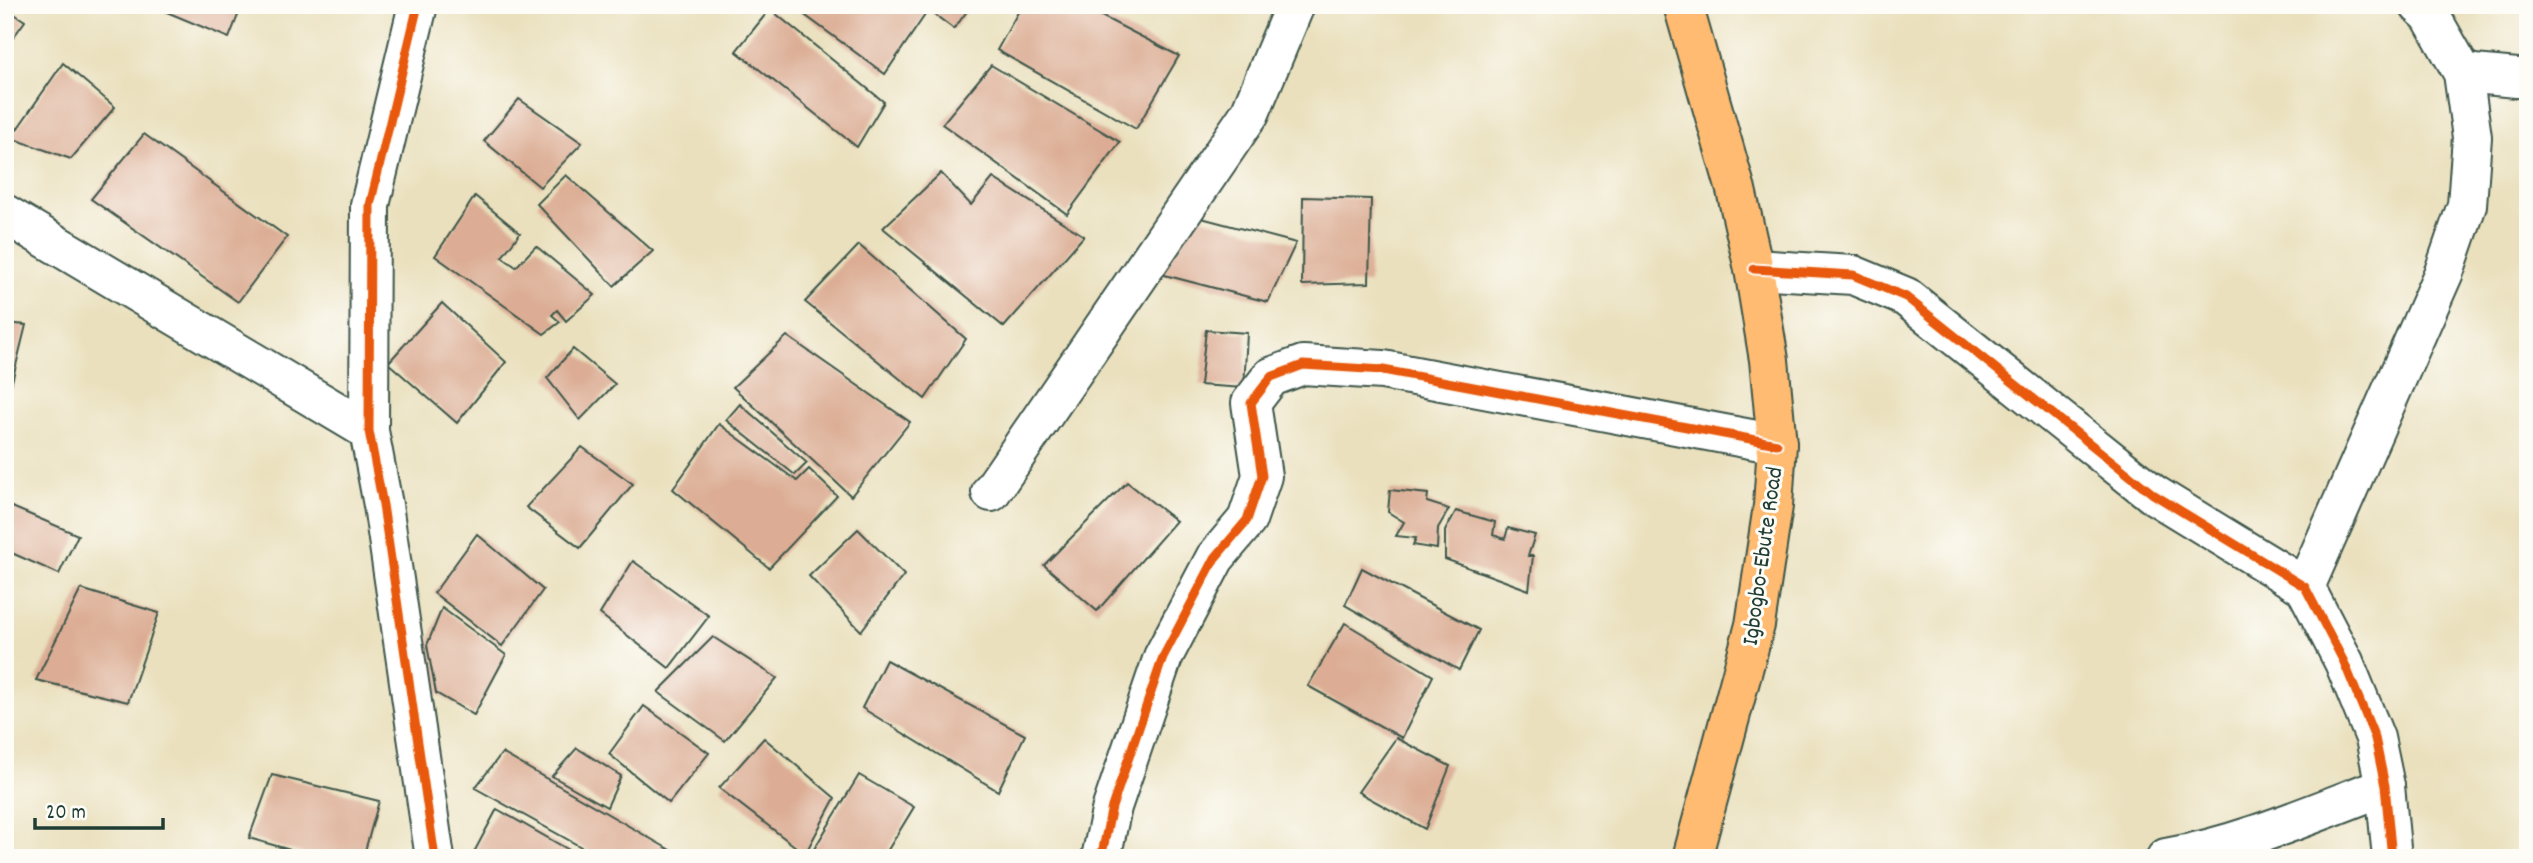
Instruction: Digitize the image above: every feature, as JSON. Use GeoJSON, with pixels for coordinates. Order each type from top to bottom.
{"type":"FeatureCollection","features":[{"type":"Feature","properties":{"kind":"main road","name":"Igbogbo-Ebute Road"},"geometry":{"type":"LineString","coordinates":[[1683,5],[1736,190],[1754,269],[1769,360],[1777,444],[1773,506],[1755,625],[1692,858]]}},
{"type":"Feature","properties":{"kind":"street"},"geometry":{"type":"LineString","coordinates":[[418,5],[370,205],[369,431],[385,519],[435,858]]}},
{"type":"Feature","properties":{"kind":"street"},"geometry":{"type":"LineString","coordinates":[[991,492],[1250,113],[1295,5]]}},
{"type":"Feature","properties":{"kind":"street"},"geometry":{"type":"LineString","coordinates":[[2305,587],[2444,272],[2467,205],[2472,138],[2463,73],[2430,15],[2419,5]]}},
{"type":"Feature","properties":{"kind":"street"},"geometry":{"type":"LineString","coordinates":[[2463,73],[2528,79]]}},
{"type":"Feature","properties":{"kind":"street"},"geometry":{"type":"LineString","coordinates":[[5,214],[369,431]]}},
{"type":"Feature","properties":{"kind":"street"},"geometry":{"type":"LineString","coordinates":[[1754,269],[1853,275],[1906,297],[2153,494],[2305,587],[2344,662],[2375,738],[2385,786],[2392,858]]}},
{"type":"Feature","properties":{"kind":"street"},"geometry":{"type":"LineString","coordinates":[[1101,858],[1112,807],[1163,657],[1215,558],[1247,520],[1262,476],[1251,403],[1271,377],[1303,365],[1383,370],[1777,444]]}},
{"type":"Feature","properties":{"kind":"street"},"geometry":{"type":"LineString","coordinates":[[2166,858],[2190,854],[2236,839],[2385,786]]}},
{"type":"Feature","properties":{"kind":"building"},"geometry":{"type":"Polygon","coordinates":[[[150,5],[242,5],[229,38],[150,5]]]}},
{"type":"Feature","properties":{"kind":"building"},"geometry":{"type":"Polygon","coordinates":[[[791,5],[912,5],[925,15],[885,74],[791,5]]]}},
{"type":"Feature","properties":{"kind":"building"},"geometry":{"type":"Polygon","coordinates":[[[922,5],[968,5],[970,7],[954,29],[922,5]]]}},
{"type":"Feature","properties":{"kind":"building"},"geometry":{"type":"Polygon","coordinates":[[[1022,5],[1080,5],[1179,56],[1136,129],[997,50],[1022,5]]]}},
{"type":"Feature","properties":{"kind":"building"},"geometry":{"type":"Polygon","coordinates":[[[5,8],[25,21],[5,49],[5,8]]]}},
{"type":"Feature","properties":{"kind":"building"},"geometry":{"type":"Polygon","coordinates":[[[770,9],[884,102],[857,147],[736,51],[770,9]]]}},
{"type":"Feature","properties":{"kind":"building"},"geometry":{"type":"Polygon","coordinates":[[[63,63],[115,107],[71,159],[11,138],[63,63]]]}},
{"type":"Feature","properties":{"kind":"building"},"geometry":{"type":"Polygon","coordinates":[[[991,65],[1120,142],[1067,214],[942,124],[991,65]]]}},
{"type":"Feature","properties":{"kind":"building"},"geometry":{"type":"Polygon","coordinates":[[[519,99],[582,143],[540,187],[484,141],[519,99]]]}},
{"type":"Feature","properties":{"kind":"building"},"geometry":{"type":"Polygon","coordinates":[[[144,134],[287,237],[238,302],[91,199],[144,134]]]}},
{"type":"Feature","properties":{"kind":"building"},"geometry":{"type":"Polygon","coordinates":[[[941,173],[971,205],[993,178],[1084,236],[1004,327],[883,228],[941,173]]]}},
{"type":"Feature","properties":{"kind":"building"},"geometry":{"type":"Polygon","coordinates":[[[566,175],[653,251],[614,286],[537,204],[566,175]]]}},
{"type":"Feature","properties":{"kind":"building"},"geometry":{"type":"Polygon","coordinates":[[[475,196],[520,233],[502,257],[516,267],[536,246],[595,295],[566,321],[557,310],[552,315],[560,322],[544,334],[435,256],[475,196]]]}},
{"type":"Feature","properties":{"kind":"building"},"geometry":{"type":"Polygon","coordinates":[[[1303,197],[1371,199],[1369,283],[1302,285],[1303,197]]]}},
{"type":"Feature","properties":{"kind":"building"},"geometry":{"type":"Polygon","coordinates":[[[1190,215],[1296,243],[1268,302],[1157,273],[1190,215]]]}},
{"type":"Feature","properties":{"kind":"building"},"geometry":{"type":"Polygon","coordinates":[[[859,245],[966,339],[925,399],[805,302],[859,245]]]}},
{"type":"Feature","properties":{"kind":"building"},"geometry":{"type":"Polygon","coordinates":[[[442,303],[506,362],[457,423],[388,363],[442,303]]]}},
{"type":"Feature","properties":{"kind":"building"},"geometry":{"type":"Polygon","coordinates":[[[5,323],[26,325],[6,406],[5,406],[5,323]]]}},
{"type":"Feature","properties":{"kind":"building"},"geometry":{"type":"Polygon","coordinates":[[[1206,330],[1247,333],[1244,388],[1200,385],[1206,330]]]}},
{"type":"Feature","properties":{"kind":"building"},"geometry":{"type":"Polygon","coordinates":[[[787,336],[910,422],[851,496],[733,387],[787,336]]]}},
{"type":"Feature","properties":{"kind":"building"},"geometry":{"type":"Polygon","coordinates":[[[573,349],[615,384],[580,420],[547,378],[573,349]]]}},
{"type":"Feature","properties":{"kind":"building"},"geometry":{"type":"Polygon","coordinates":[[[740,404],[807,463],[795,475],[726,420],[740,404]]]}},
{"type":"Feature","properties":{"kind":"building"},"geometry":{"type":"Polygon","coordinates":[[[719,424],[797,481],[809,469],[837,496],[769,568],[673,489],[719,424]]]}},
{"type":"Feature","properties":{"kind":"building"},"geometry":{"type":"Polygon","coordinates":[[[582,447],[633,484],[580,548],[526,507],[582,447]]]}},
{"type":"Feature","properties":{"kind":"building"},"geometry":{"type":"Polygon","coordinates":[[[1127,482],[1176,521],[1097,611],[1044,565],[1127,482]]]}},
{"type":"Feature","properties":{"kind":"building"},"geometry":{"type":"Polygon","coordinates":[[[1390,490],[1428,494],[1427,502],[1449,509],[1438,528],[1437,549],[1413,545],[1416,538],[1396,536],[1404,522],[1388,512],[1390,490]]]}},
{"type":"Feature","properties":{"kind":"building"},"geometry":{"type":"Polygon","coordinates":[[[5,504],[78,535],[59,574],[5,550],[5,504]]]}},
{"type":"Feature","properties":{"kind":"building"},"geometry":{"type":"Polygon","coordinates":[[[1456,511],[1495,522],[1493,535],[1505,539],[1508,528],[1535,535],[1528,556],[1533,556],[1529,590],[1445,559],[1445,531],[1456,511]]]}},
{"type":"Feature","properties":{"kind":"building"},"geometry":{"type":"Polygon","coordinates":[[[858,529],[904,575],[861,631],[809,576],[858,529]]]}},
{"type":"Feature","properties":{"kind":"building"},"geometry":{"type":"Polygon","coordinates":[[[477,534],[543,590],[502,646],[434,593],[477,534]]]}},
{"type":"Feature","properties":{"kind":"building"},"geometry":{"type":"Polygon","coordinates":[[[633,561],[709,616],[669,668],[600,614],[633,561]]]}},
{"type":"Feature","properties":{"kind":"building"},"geometry":{"type":"Polygon","coordinates":[[[1362,568],[1479,630],[1459,670],[1345,605],[1362,568]]]}},
{"type":"Feature","properties":{"kind":"building"},"geometry":{"type":"Polygon","coordinates":[[[81,589],[159,613],[128,702],[36,680],[81,589]]]}},
{"type":"Feature","properties":{"kind":"building"},"geometry":{"type":"Polygon","coordinates":[[[442,608],[506,655],[474,715],[436,693],[427,645],[442,608]]]}},
{"type":"Feature","properties":{"kind":"building"},"geometry":{"type":"Polygon","coordinates":[[[1345,623],[1433,676],[1402,738],[1308,686],[1345,623]]]}},
{"type":"Feature","properties":{"kind":"building"},"geometry":{"type":"Polygon","coordinates":[[[713,637],[777,678],[725,741],[658,692],[713,637]]]}},
{"type":"Feature","properties":{"kind":"building"},"geometry":{"type":"Polygon","coordinates":[[[886,660],[1025,735],[998,791],[862,708],[886,660]]]}},
{"type":"Feature","properties":{"kind":"building"},"geometry":{"type":"Polygon","coordinates":[[[644,706],[709,753],[669,803],[609,754],[644,706]]]}},
{"type":"Feature","properties":{"kind":"building"},"geometry":{"type":"Polygon","coordinates":[[[764,738],[835,798],[805,854],[719,788],[764,738]]]}},
{"type":"Feature","properties":{"kind":"building"},"geometry":{"type":"Polygon","coordinates":[[[1396,738],[1450,766],[1425,829],[1358,792],[1396,738]]]}},
{"type":"Feature","properties":{"kind":"building"},"geometry":{"type":"Polygon","coordinates":[[[577,748],[621,776],[607,807],[552,776],[577,748]]]}},
{"type":"Feature","properties":{"kind":"building"},"geometry":{"type":"Polygon","coordinates":[[[502,753],[672,851],[668,858],[601,858],[475,788],[502,753]]]}},
{"type":"Feature","properties":{"kind":"building"},"geometry":{"type":"Polygon","coordinates":[[[272,775],[379,801],[363,858],[318,858],[249,838],[272,775]]]}},
{"type":"Feature","properties":{"kind":"building"},"geometry":{"type":"Polygon","coordinates":[[[859,775],[914,807],[883,858],[818,858],[811,854],[859,775]]]}},
{"type":"Feature","properties":{"kind":"building"},"geometry":{"type":"Polygon","coordinates":[[[497,809],[583,858],[480,858],[473,854],[497,809]]]}},
{"type":"Feature","properties":{"kind":"cycle path"},"geometry":{"type":"LineString","coordinates":[[418,5],[370,205],[369,431],[383,505],[435,858]]}},
{"type":"Feature","properties":{"kind":"cycle path"},"geometry":{"type":"LineString","coordinates":[[1754,269],[1853,275],[1906,297],[2153,494],[2305,587],[2344,662],[2375,738],[2385,786],[2392,858]]}},
{"type":"Feature","properties":{"kind":"cycle path"},"geometry":{"type":"LineString","coordinates":[[1101,858],[1112,807],[1163,657],[1215,558],[1247,520],[1262,476],[1251,403],[1271,377],[1303,365],[1383,370],[1777,444]]}}]}
